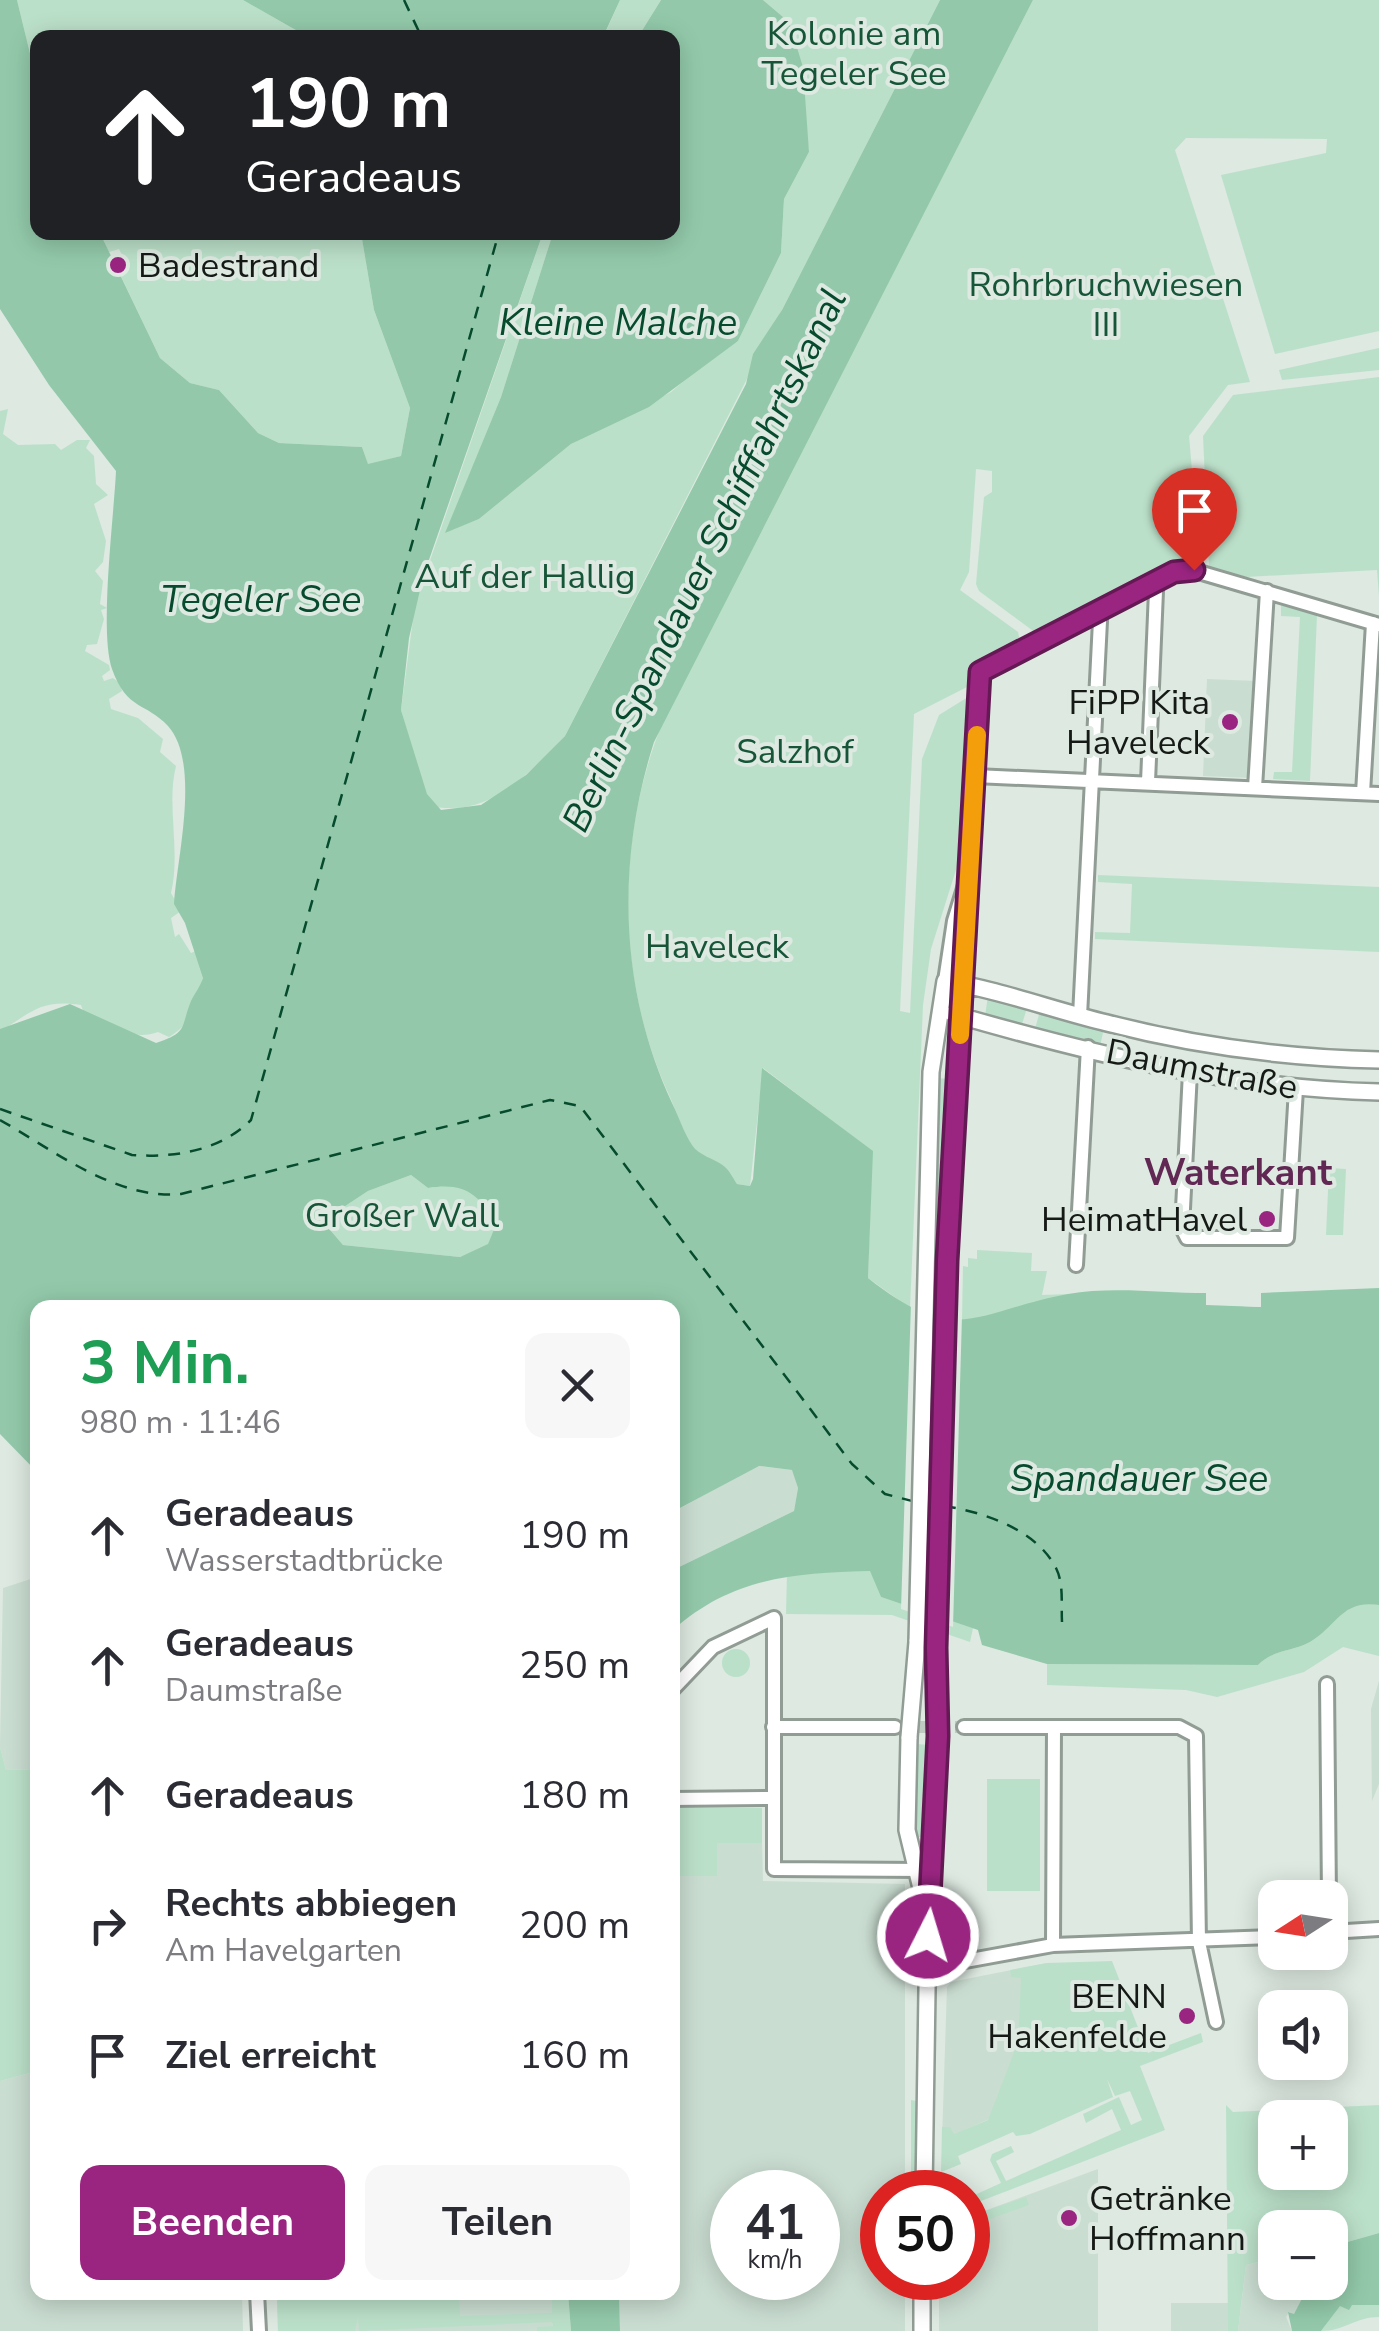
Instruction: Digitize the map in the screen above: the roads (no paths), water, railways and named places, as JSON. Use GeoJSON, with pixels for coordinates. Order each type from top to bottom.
{"type":"FeatureCollection","features":[{"type":"Feature","properties":{"kind":"main road","name":"Daumstraße"},"geometry":{"type":"LineString","coordinates":[[945,980],[1080,1016],[1241,1049],[1379,1060]]}},
{"type":"Feature","properties":{"kind":"main road"},"geometry":{"type":"LineString","coordinates":[[925,1870],[906,1822],[916,1642],[930,1086],[945,980]]}},
{"type":"Feature","properties":{"kind":"main road"},"geometry":{"type":"LineString","coordinates":[[924,2170],[928,1923],[925,1870],[938,1736],[936,1648],[947,1261],[964,984]]}},
{"type":"Feature","properties":{"kind":"main road"},"geometry":{"type":"LineString","coordinates":[[1028,1032],[1036,1004]]}},
{"type":"Feature","properties":{"kind":"main road","name":"Daumstraße"},"geometry":{"type":"LineString","coordinates":[[940,1010],[1190,1072],[1296,1088],[1379,1092]]}},
{"type":"Feature","properties":{"kind":"main road"},"geometry":{"type":"LineString","coordinates":[[922,2300],[922,2331]]}},
{"type":"Feature","properties":{"kind":"street"},"geometry":{"type":"LineString","coordinates":[[964,984],[980,672],[1185,568],[1376,624],[1363,793]]}},
{"type":"Feature","properties":{"kind":"street"},"geometry":{"type":"LineString","coordinates":[[1148,782],[1156,591],[1153,584]]}},
{"type":"Feature","properties":{"kind":"street"},"geometry":{"type":"LineString","coordinates":[[1255,788],[1267,591]]}},
{"type":"Feature","properties":{"kind":"street"},"geometry":{"type":"LineString","coordinates":[[1080,1016],[1094,780],[1100,621],[1097,613]]}},
{"type":"Feature","properties":{"kind":"street"},"geometry":{"type":"LineString","coordinates":[[975,776],[1379,794]]}},
{"type":"Feature","properties":{"kind":"street"},"geometry":{"type":"LineString","coordinates":[[945,980],[954,922],[971,864]]}},
{"type":"Feature","properties":{"kind":"street"},"geometry":{"type":"LineString","coordinates":[[1076,1266],[1088,1047]]}},
{"type":"Feature","properties":{"kind":"street"},"geometry":{"type":"LineString","coordinates":[[1190,1072],[1182,1228],[1187,1238],[1281,1242],[1287,1238],[1296,1088]]}},
{"type":"Feature","properties":{"kind":"street"},"geometry":{"type":"LineString","coordinates":[[680,1681],[712,1647],[774,1618],[774,1869],[925,1870]]}},
{"type":"Feature","properties":{"kind":"street"},"geometry":{"type":"LineString","coordinates":[[1327,1684],[1329,1880]]}},
{"type":"Feature","properties":{"kind":"street"},"geometry":{"type":"LineString","coordinates":[[773,1727],[895,1727]]}},
{"type":"Feature","properties":{"kind":"street"},"geometry":{"type":"LineString","coordinates":[[964,1727],[1180,1727],[1196,1736],[1200,1752],[1199,1942],[1216,2022]]}},
{"type":"Feature","properties":{"kind":"street"},"geometry":{"type":"LineString","coordinates":[[1053,1944],[1054,1727]]}},
{"type":"Feature","properties":{"kind":"street"},"geometry":{"type":"LineString","coordinates":[[680,1799],[774,1798]]}},
{"type":"Feature","properties":{"kind":"street"},"geometry":{"type":"LineString","coordinates":[[1348,1931],[1379,1929]]}},
{"type":"Feature","properties":{"kind":"street"},"geometry":{"type":"LineString","coordinates":[[927,1968],[1053,1944],[1258,1937]]}},
{"type":"Feature","properties":{"kind":"street"},"geometry":{"type":"LineString","coordinates":[[257,2300],[258,2331]]}},
{"type":"Feature","properties":{"kind":"water"},"geometry":{"type":"Polygon","coordinates":[[[0,0],[17,0],[30,53],[30,240],[103,240],[160,358],[190,383],[219,390],[258,433],[279,443],[362,447],[368,464],[401,456],[410,408],[374,310],[362,240],[541,240],[423,577],[409,638],[401,710],[427,794],[441,810],[481,805],[526,775],[565,736],[746,384],[753,354],[782,310],[940,0],[1033,0],[654,742],[633,833],[629,878],[633,970],[641,1015],[654,1060],[689,1140],[699,1152],[724,1166],[737,1184],[750,1186],[753,1179],[762,1068],[873,1151],[868,1278],[924,1313],[967,1319],[1068,1294],[1102,1290],[1206,1293],[1206,1304],[1260,1307],[1261,1293],[1379,1288],[1379,1605],[1356,1606],[1310,1642],[1270,1656],[1258,1665],[1047,1664],[982,1645],[978,1630],[881,1597],[870,1571],[765,1581],[718,1599],[680,1624],[680,1567],[794,1511],[798,1488],[792,1470],[759,1466],[680,1508],[680,1300],[30,1300],[30,1465],[0,1434],[0,1029],[70,1004],[156,1043],[182,1028],[203,978],[185,923],[174,904],[185,811],[178,742],[160,718],[124,692],[108,651],[107,602],[116,471],[49,385],[0,309],[0,0]],[[411,1175],[368,1191],[333,1214],[331,1231],[343,1245],[460,1257],[488,1244],[497,1222],[483,1204],[469,1192],[428,1188],[411,1175]]]}},
{"type":"Feature","properties":{"kind":"water"},"geometry":{"type":"Polygon","coordinates":[[[243,0],[620,0],[606,30],[296,30],[243,0]]]}},
{"type":"Feature","properties":{"kind":"water","name":"Kleine Malche"},"geometry":{"type":"Polygon","coordinates":[[[661,0],[763,0],[789,22],[803,67],[809,152],[784,199],[781,253],[738,341],[649,407],[571,444],[479,519],[445,533],[501,397],[551,240],[680,240],[680,30],[642,30],[661,0]]]}},
{"type":"Feature","properties":{"kind":"water"},"geometry":{"type":"Polygon","coordinates":[[[1379,2233],[1379,2305],[1352,2305],[1349,2310],[1340,2306],[1321,2331],[1292,2331],[1288,2312],[1294,2314],[1301,2300],[1348,2300],[1348,2242],[1379,2233]]]}},
{"type":"Feature","properties":{"kind":"water"},"geometry":{"type":"Polygon","coordinates":[[[569,2300],[619,2300],[620,2331],[571,2331],[569,2300]]]}},
{"type":"Feature","properties":{"kind":"tunnel"},"geometry":{"type":"LineString","coordinates":[[901,1727],[964,1727]]}},
{"type":"Feature","properties":{"kind":"place","name":"Badestrand"},"geometry":{"type":"Point","coordinates":[118,265]}},
{"type":"Feature","properties":{"kind":"place","name":"FiPP Kita Haveleck"},"geometry":{"type":"Point","coordinates":[1230,722]}},
{"type":"Feature","properties":{"kind":"place","name":"HeimatHavel"},"geometry":{"type":"Point","coordinates":[1267,1219]}},
{"type":"Feature","properties":{"kind":"place","name":"BENN Hakenfelde"},"geometry":{"type":"Point","coordinates":[1187,2016]}},
{"type":"Feature","properties":{"kind":"place","name":"Getränke Hoffmann"},"geometry":{"type":"Point","coordinates":[1069,2218]}},
{"type":"Feature","properties":{"kind":"district","name":"Waterkant"},"geometry":{"type":"Point","coordinates":[1238,1172]}},
{"type":"Feature","properties":{"kind":"park label","name":"Kolonie am Tegeler See"},"geometry":{"type":"Point","coordinates":[854,53]}},
{"type":"Feature","properties":{"kind":"park label","name":"Rohrbruchwiesen III"},"geometry":{"type":"Point","coordinates":[1106,304]}},
{"type":"Feature","properties":{"kind":"park label","name":"Auf der Hallig"},"geometry":{"type":"Point","coordinates":[525,576]}},
{"type":"Feature","properties":{"kind":"park label","name":"Salzhof"},"geometry":{"type":"Point","coordinates":[795,751]}},
{"type":"Feature","properties":{"kind":"park label","name":"Haveleck"},"geometry":{"type":"Point","coordinates":[717,946]}},
{"type":"Feature","properties":{"kind":"park label","name":"Großer Wall"},"geometry":{"type":"Point","coordinates":[402,1215]}},
{"type":"Feature","properties":{"kind":"water label","name":"Berlin-Spandauer Schifffahrtskanal"},"geometry":{"type":"Point","coordinates":[704,560]}},
{"type":"Feature","properties":{"kind":"water label","name":"Tegeler See"},"geometry":{"type":"Point","coordinates":[261,599]}},
{"type":"Feature","properties":{"kind":"water label","name":"Spandauer See"},"geometry":{"type":"Point","coordinates":[1139,1478]}}]}
